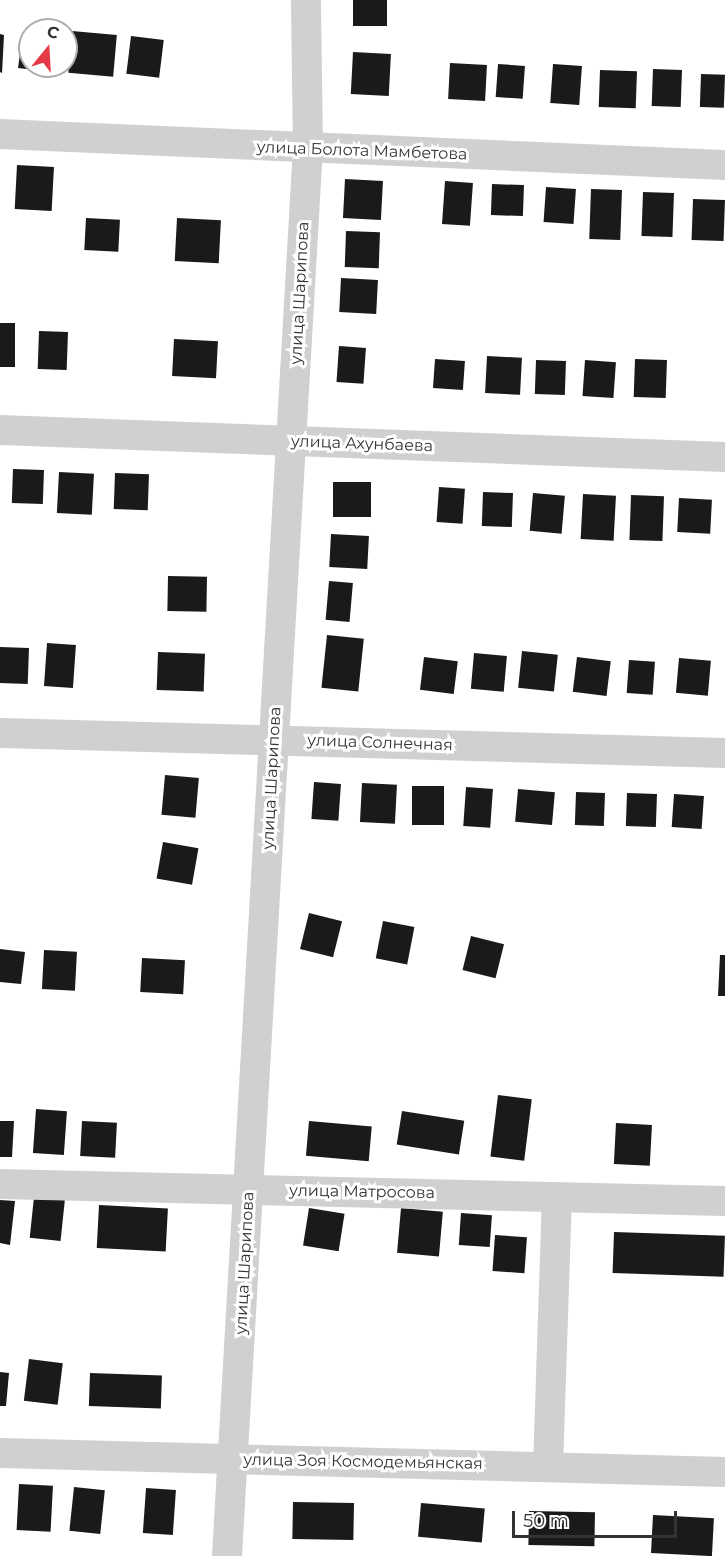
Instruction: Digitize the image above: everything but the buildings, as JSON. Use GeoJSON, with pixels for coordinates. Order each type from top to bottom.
{"type":"FeatureCollection","features":[{"type":"Feature","properties":{"kind":"street","name":"улица Шарипова"},"geometry":{"type":"LineString","coordinates":[[227,1556],[308,149],[306,0]]}},
{"type":"Feature","properties":{"kind":"street","name":"улица Болота Мамбетова"},"geometry":{"type":"LineString","coordinates":[[0,134],[308,149],[725,165]]}},
{"type":"Feature","properties":{"kind":"street","name":"улица Ахунбаева"},"geometry":{"type":"LineString","coordinates":[[0,430],[725,457]]}},
{"type":"Feature","properties":{"kind":"street","name":"улица Солнечная"},"geometry":{"type":"LineString","coordinates":[[0,733],[725,753]]}},
{"type":"Feature","properties":{"kind":"street","name":"улица Матросова"},"geometry":{"type":"LineString","coordinates":[[0,1184],[725,1201]]}},
{"type":"Feature","properties":{"kind":"street"},"geometry":{"type":"LineString","coordinates":[[548,1467],[557,1197]]}},
{"type":"Feature","properties":{"kind":"street","name":"улица Зоя Космодемьянская"},"geometry":{"type":"LineString","coordinates":[[0,1453],[725,1472]]}}]}
